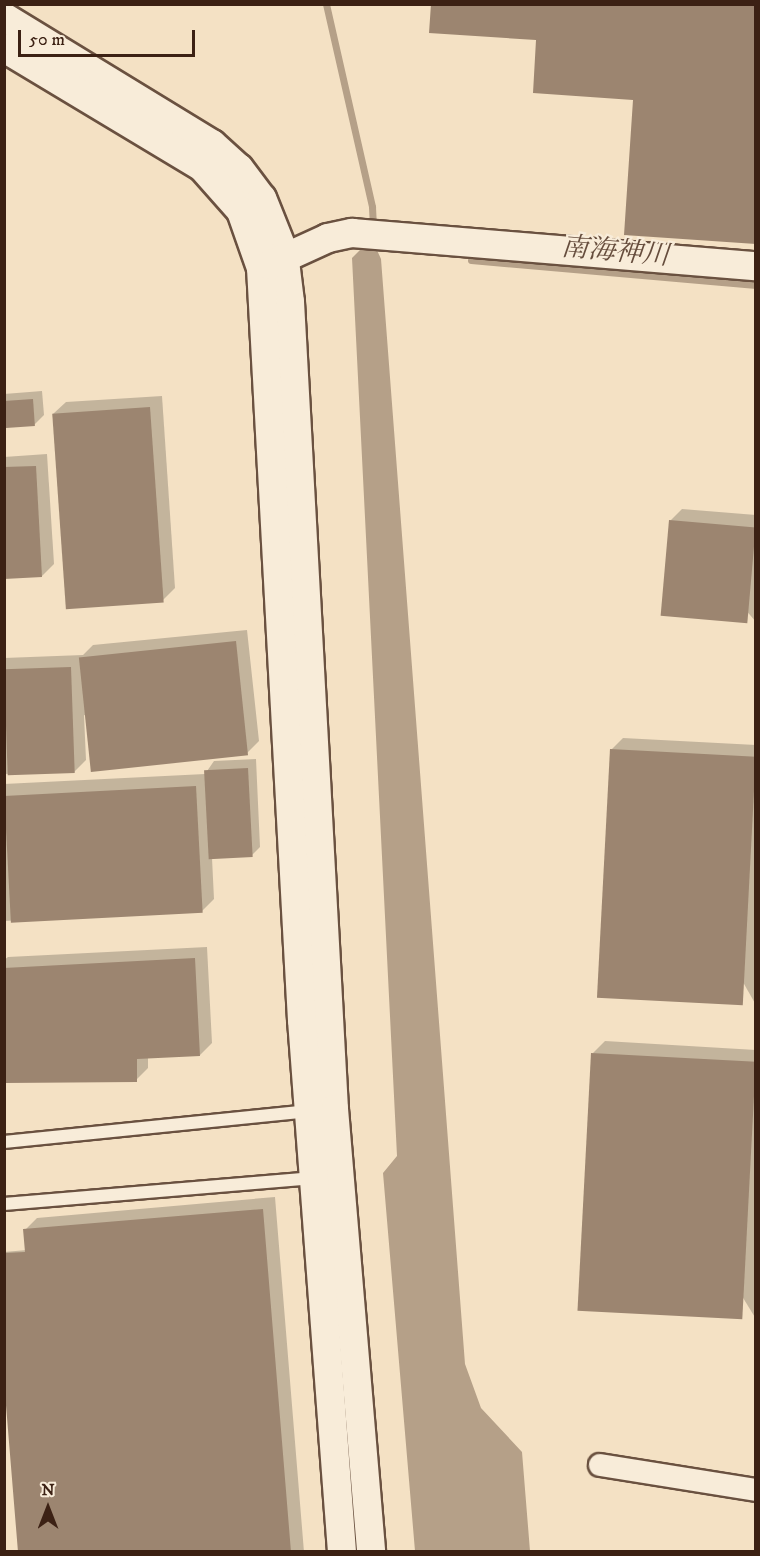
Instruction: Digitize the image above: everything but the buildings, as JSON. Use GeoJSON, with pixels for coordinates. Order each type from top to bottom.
{"type":"FeatureCollection","features":[{"type":"Feature","properties":{"kind":"street"},"geometry":{"type":"LineString","coordinates":[[4,17],[219,150],[239,168],[262,198],[273,263],[326,1177],[342,1551]]}},
{"type":"Feature","properties":{"kind":"street"},"geometry":{"type":"LineString","coordinates":[[4,48],[202,167],[241,211],[273,263]]}},
{"type":"Feature","properties":{"kind":"street"},"geometry":{"type":"LineString","coordinates":[[273,263],[328,238],[352,233],[756,266]]}},
{"type":"Feature","properties":{"kind":"street"},"geometry":{"type":"LineString","coordinates":[[326,1177],[371,1551]]}},
{"type":"Feature","properties":{"kind":"street"},"geometry":{"type":"LineString","coordinates":[[600,1465],[756,1490]]}},
{"type":"Feature","properties":{"kind":"lane"},"geometry":{"type":"LineString","coordinates":[[4,1142],[321,1110]]}},
{"type":"Feature","properties":{"kind":"lane"},"geometry":{"type":"LineString","coordinates":[[4,1204],[326,1177]]}},
{"type":"Feature","properties":{"kind":"shaded area"},"geometry":{"type":"Polygon","coordinates":[[[362,248],[376,248],[381,259],[465,1364],[481,1408],[522,1452],[530,1551],[415,1551],[383,1173],[397,1156],[352,258],[362,248]]]}},
{"type":"Feature","properties":{"kind":"waterway"},"geometry":{"type":"LineString","coordinates":[[326,4],[372,207],[373,228]]}},
{"type":"Feature","properties":{"kind":"waterway","name":"南海神川"},"geometry":{"type":"LineString","coordinates":[[471,260],[756,285]]}}]}
